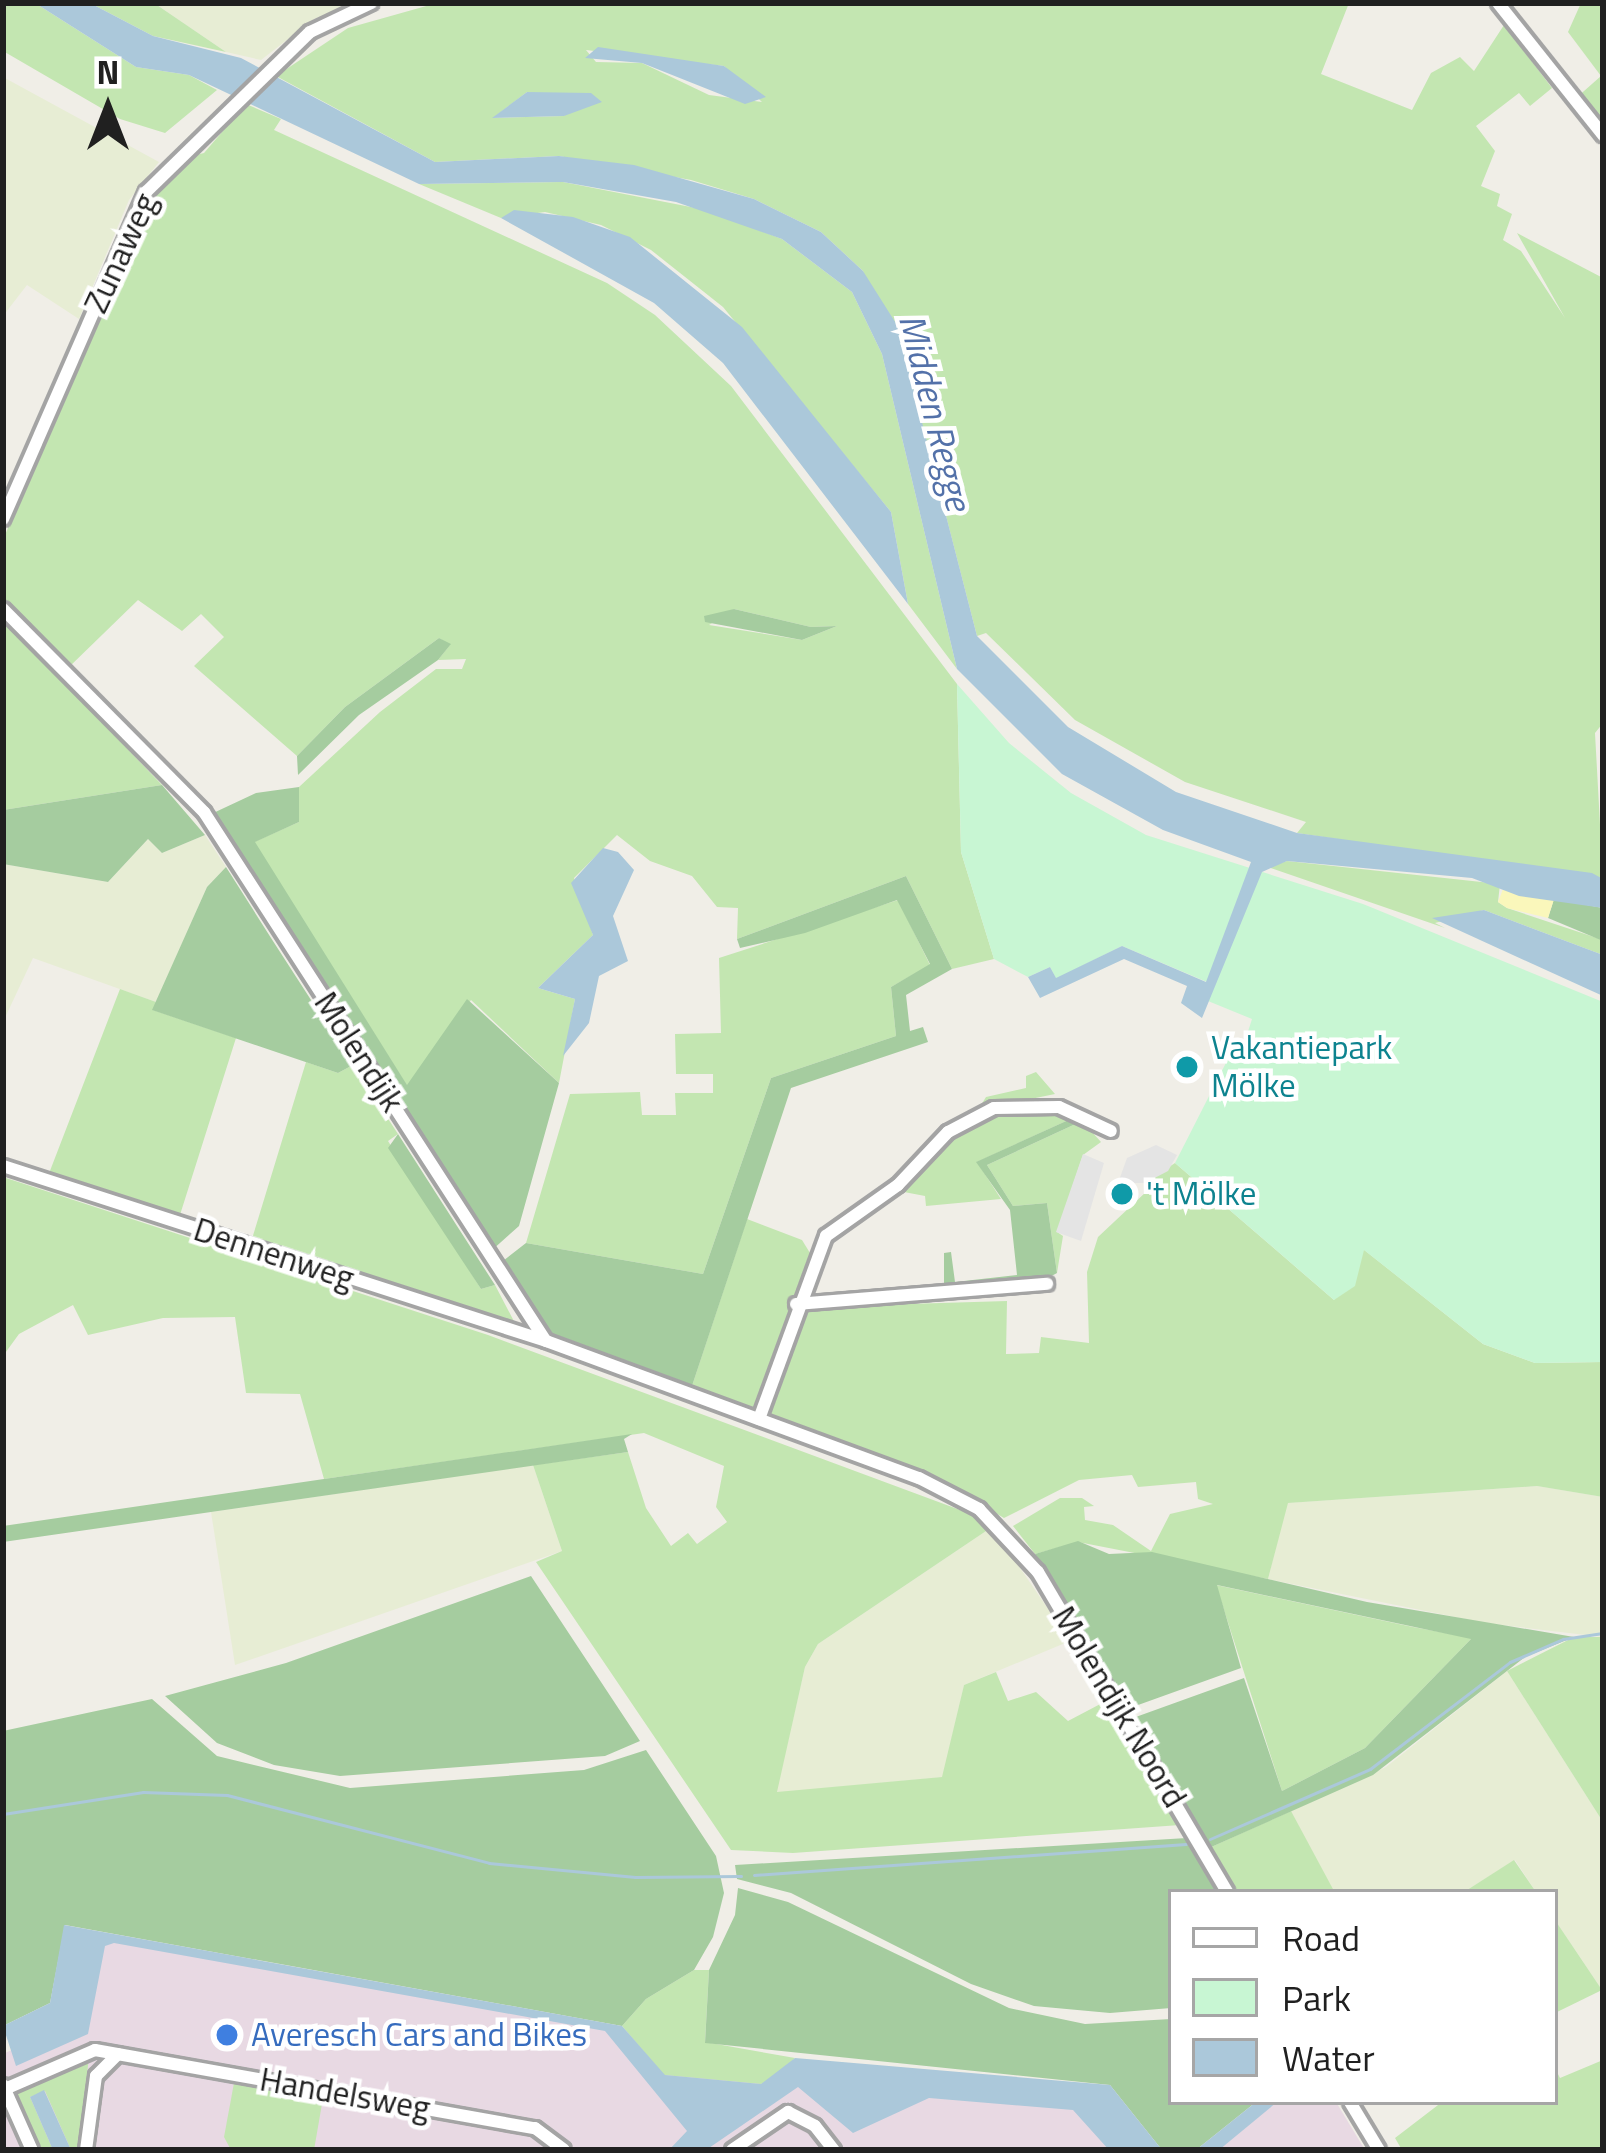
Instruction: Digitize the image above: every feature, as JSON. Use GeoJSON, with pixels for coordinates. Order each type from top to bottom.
{"type":"FeatureCollection","features":[{"type":"Feature","properties":{"kind":"street","name":"Zunaweg"},"geometry":{"type":"LineString","coordinates":[[3,519],[138,204],[272,67],[327,21],[371,3]]}},
{"type":"Feature","properties":{"kind":"street"},"geometry":{"type":"LineString","coordinates":[[1498,3],[1603,135]]}},
{"type":"Feature","properties":{"kind":"street","name":"Molendijk"},"geometry":{"type":"LineString","coordinates":[[3,609],[204,812],[546,1341]]}},
{"type":"Feature","properties":{"kind":"street"},"geometry":{"type":"LineString","coordinates":[[546,1341],[759,1419],[796,1304],[826,1236],[898,1185],[966,1120],[994,1108],[1067,1107],[1112,1131]]}},
{"type":"Feature","properties":{"kind":"street","name":"Dennenweg"},"geometry":{"type":"LineString","coordinates":[[3,1166],[546,1341]]}},
{"type":"Feature","properties":{"kind":"street"},"geometry":{"type":"LineString","coordinates":[[796,1304],[1047,1284]]}},
{"type":"Feature","properties":{"kind":"street","name":"Molendijk Noord"},"geometry":{"type":"LineString","coordinates":[[759,1419],[919,1478],[1003,1527],[1038,1572],[1225,1889]]}},
{"type":"Feature","properties":{"kind":"street","name":"Handelsweg"},"geometry":{"type":"LineString","coordinates":[[4,2087],[95,2050],[536,2128],[564,2150]]}},
{"type":"Feature","properties":{"kind":"street"},"geometry":{"type":"LineString","coordinates":[[86,2150],[96,2076],[119,2054]]}},
{"type":"Feature","properties":{"kind":"street"},"geometry":{"type":"LineString","coordinates":[[4,2087],[32,2150]]}},
{"type":"Feature","properties":{"kind":"street"},"geometry":{"type":"LineString","coordinates":[[1352,2105],[1379,2150]]}},
{"type":"Feature","properties":{"kind":"street"},"geometry":{"type":"LineString","coordinates":[[732,2150],[788,2112],[815,2126],[834,2150]]}},
{"type":"Feature","properties":{"kind":"shaded area"},"geometry":{"type":"Polygon","coordinates":[[[1156,1145],[1177,1155],[1168,1171],[1145,1183],[1118,1183],[1127,1158],[1156,1145]]]}},
{"type":"Feature","properties":{"kind":"shaded area"},"geometry":{"type":"Polygon","coordinates":[[[1083,1154],[1104,1163],[1081,1241],[1056,1232],[1083,1154]]]}},
{"type":"Feature","properties":{"kind":"shaded area"},"geometry":{"type":"Polygon","coordinates":[[[85,1935],[615,2030],[799,2072],[1093,2101],[1137,2150],[3,2150],[3,2054],[71,2023],[85,1935]]]}},
{"type":"Feature","properties":{"kind":"shaded area"},"geometry":{"type":"Polygon","coordinates":[[[1263,2105],[1338,2105],[1365,2150],[1207,2150],[1263,2105]]]}},
{"type":"Feature","properties":{"kind":"green space"},"geometry":{"type":"Polygon","coordinates":[[[3,3],[35,3],[136,67],[189,75],[217,90],[165,133],[120,119],[3,51],[3,3]]]}},
{"type":"Feature","properties":{"kind":"green space"},"geometry":{"type":"Polygon","coordinates":[[[90,3],[154,3],[226,52],[153,36],[90,3]]]}},
{"type":"Feature","properties":{"kind":"green space"},"geometry":{"type":"Polygon","coordinates":[[[154,3],[355,3],[314,19],[261,60],[226,52],[154,3]]]}},
{"type":"Feature","properties":{"kind":"green space"},"geometry":{"type":"Polygon","coordinates":[[[437,3],[1349,3],[1321,74],[1412,110],[1431,73],[1460,57],[1474,71],[1504,25],[1552,88],[1530,106],[1519,93],[1476,126],[1495,151],[1481,186],[1500,194],[1497,206],[1512,214],[1503,240],[1521,251],[1565,318],[1517,233],[1603,278],[1603,723],[1595,733],[1603,879],[1297,833],[1306,822],[1185,782],[1075,720],[986,633],[977,636],[928,446],[863,271],[821,232],[754,199],[691,180],[559,156],[435,162],[276,76],[348,28],[437,3]],[[586,50],[596,62],[642,63],[709,95],[762,102],[724,66],[586,50]],[[527,92],[493,118],[564,116],[582,93],[561,98],[527,92]]]}},
{"type":"Feature","properties":{"kind":"green space"},"geometry":{"type":"Polygon","coordinates":[[[1581,3],[1603,3],[1603,128],[1575,99],[1601,76],[1568,32],[1581,3]]]}},
{"type":"Feature","properties":{"kind":"green space"},"geometry":{"type":"Polygon","coordinates":[[[3,77],[159,162],[129,200],[79,319],[27,285],[3,316],[3,77]]]}},
{"type":"Feature","properties":{"kind":"green space"},"geometry":{"type":"Polygon","coordinates":[[[246,104],[281,119],[274,130],[607,283],[655,315],[731,386],[957,684],[961,852],[994,959],[952,969],[906,876],[737,939],[738,908],[717,907],[692,876],[650,861],[617,835],[574,878],[593,935],[538,988],[575,999],[559,1083],[471,1000],[407,1086],[254,842],[299,822],[299,787],[380,712],[436,669],[462,669],[466,659],[438,660],[450,645],[439,638],[345,707],[297,756],[194,666],[224,637],[201,614],[182,631],[138,600],[67,669],[3,603],[3,540],[126,240],[149,194],[183,158],[204,153],[246,104]],[[734,609],[709,625],[802,640],[837,626],[811,627],[734,609]]]}},
{"type":"Feature","properties":{"kind":"green space"},"geometry":{"type":"Polygon","coordinates":[[[563,182],[706,210],[782,239],[852,292],[882,354],[957,669],[908,604],[891,512],[723,307],[651,250],[601,225],[545,212],[501,218],[419,184],[563,182]]]}},
{"type":"Feature","properties":{"kind":"green space"},"geometry":{"type":"Polygon","coordinates":[[[734,609],[811,627],[837,626],[802,640],[705,622],[704,616],[734,609]]]}},
{"type":"Feature","properties":{"kind":"green space"},"geometry":{"type":"Polygon","coordinates":[[[3,622],[72,691],[162,785],[3,810],[3,622]]]}},
{"type":"Feature","properties":{"kind":"green space"},"geometry":{"type":"Polygon","coordinates":[[[439,638],[451,644],[438,660],[359,715],[298,775],[297,756],[345,707],[439,638]]]}},
{"type":"Feature","properties":{"kind":"green space"},"geometry":{"type":"Polygon","coordinates":[[[957,684],[1009,743],[1071,793],[1146,835],[1363,904],[1603,1002],[1603,1362],[1535,1363],[1483,1344],[1364,1250],[1355,1286],[1334,1300],[1175,1163],[1233,1049],[1255,1060],[1244,1044],[1252,1019],[1208,1001],[1214,985],[1122,946],[1056,979],[1050,967],[1028,977],[994,959],[961,852],[957,684]]]}},
{"type":"Feature","properties":{"kind":"green space"},"geometry":{"type":"Polygon","coordinates":[[[162,785],[205,835],[162,853],[148,839],[108,882],[3,864],[3,810],[162,785]]]}},
{"type":"Feature","properties":{"kind":"green space"},"geometry":{"type":"Polygon","coordinates":[[[299,787],[299,822],[255,842],[407,1085],[467,999],[559,1083],[519,1226],[491,1251],[209,815],[256,793],[299,787]]]}},
{"type":"Feature","properties":{"kind":"green space"},"geometry":{"type":"Polygon","coordinates":[[[205,835],[226,867],[207,887],[156,1002],[33,958],[3,1022],[3,864],[108,882],[148,839],[162,853],[205,835]]]}},
{"type":"Feature","properties":{"kind":"green space"},"geometry":{"type":"Polygon","coordinates":[[[1287,861],[1500,884],[1498,902],[1603,940],[1603,955],[1484,910],[1435,923],[1445,928],[1268,867],[1287,861]]]}},
{"type":"Feature","properties":{"kind":"green space"},"geometry":{"type":"Polygon","coordinates":[[[226,867],[353,1065],[338,1073],[152,1010],[207,887],[226,867]]]}},
{"type":"Feature","properties":{"kind":"green space"},"geometry":{"type":"Polygon","coordinates":[[[906,876],[952,969],[906,995],[910,1031],[923,1027],[928,1042],[791,1088],[691,1389],[559,1342],[499,1264],[526,1243],[703,1274],[771,1078],[896,1036],[891,987],[930,964],[897,900],[805,933],[740,948],[737,939],[906,876]]]}},
{"type":"Feature","properties":{"kind":"green space"},"geometry":{"type":"Polygon","coordinates":[[[1554,899],[1603,908],[1603,941],[1548,918],[1554,899]]]}},
{"type":"Feature","properties":{"kind":"green space"},"geometry":{"type":"Polygon","coordinates":[[[898,900],[930,965],[891,987],[896,1036],[771,1078],[703,1274],[526,1243],[570,1094],[640,1092],[642,1115],[676,1115],[675,1093],[713,1093],[713,1074],[676,1074],[675,1034],[721,1033],[719,958],[898,900]]]}},
{"type":"Feature","properties":{"kind":"green space"},"geometry":{"type":"Polygon","coordinates":[[[120,989],[156,1002],[153,1010],[236,1038],[179,1218],[48,1176],[120,989]]]}},
{"type":"Feature","properties":{"kind":"green space"},"geometry":{"type":"Polygon","coordinates":[[[306,1062],[338,1073],[353,1065],[398,1134],[388,1141],[481,1289],[495,1285],[518,1329],[251,1242],[306,1062]]]}},
{"type":"Feature","properties":{"kind":"green space"},"geometry":{"type":"Polygon","coordinates":[[[1036,1072],[1055,1094],[978,1110],[986,1097],[1026,1088],[1026,1076],[1036,1072]]]}},
{"type":"Feature","properties":{"kind":"green space"},"geometry":{"type":"Polygon","coordinates":[[[1057,1109],[1075,1117],[977,1162],[1001,1199],[926,1206],[925,1196],[904,1192],[950,1137],[997,1112],[1057,1109]]]}},
{"type":"Feature","properties":{"kind":"green space"},"geometry":{"type":"Polygon","coordinates":[[[1075,1117],[1082,1121],[987,1165],[1013,1206],[1047,1203],[1057,1273],[1035,1285],[944,1292],[944,1253],[951,1252],[955,1282],[1017,1275],[1010,1210],[976,1162],[1075,1117]]]}},
{"type":"Feature","properties":{"kind":"green space"},"geometry":{"type":"Polygon","coordinates":[[[1082,1121],[1101,1142],[1083,1155],[1057,1232],[1063,1236],[1057,1273],[1047,1203],[1013,1206],[987,1165],[1082,1121]]]}},
{"type":"Feature","properties":{"kind":"green space"},"geometry":{"type":"Polygon","coordinates":[[[398,1134],[495,1285],[481,1289],[388,1148],[398,1134]]]}},
{"type":"Feature","properties":{"kind":"green space"},"geometry":{"type":"Polygon","coordinates":[[[1175,1163],[1334,1300],[1363,1249],[1483,1344],[1535,1363],[1603,1362],[1603,1497],[1537,1486],[1288,1503],[1268,1579],[1078,1542],[1035,1554],[1013,1526],[1060,1498],[1082,1498],[1094,1506],[1084,1507],[1085,1520],[1113,1525],[1151,1551],[1170,1514],[1213,1504],[1198,1499],[1196,1482],[1138,1487],[1132,1475],[1079,1480],[1004,1518],[940,1480],[771,1418],[768,1406],[799,1312],[809,1307],[1007,1301],[1006,1354],[1039,1353],[1041,1337],[1089,1343],[1087,1272],[1098,1237],[1147,1191],[1145,1183],[1175,1163]]]}},
{"type":"Feature","properties":{"kind":"green space"},"geometry":{"type":"Polygon","coordinates":[[[3,1177],[488,1335],[979,1517],[992,1527],[818,1644],[805,1667],[777,1792],[942,1777],[964,1685],[996,1672],[1008,1701],[1036,1692],[1068,1721],[1106,1701],[1180,1825],[793,1853],[731,1850],[536,1562],[562,1551],[533,1465],[628,1452],[646,1508],[671,1546],[688,1533],[697,1544],[727,1522],[716,1507],[724,1466],[644,1433],[324,1479],[300,1394],[246,1393],[235,1317],[163,1318],[88,1335],[73,1305],[19,1334],[3,1356],[3,1177]]]}},
{"type":"Feature","properties":{"kind":"green space"},"geometry":{"type":"Polygon","coordinates":[[[747,1219],[802,1240],[810,1253],[753,1409],[691,1389],[747,1219]]]}},
{"type":"Feature","properties":{"kind":"green space"},"geometry":{"type":"Polygon","coordinates":[[[632,1434],[624,1439],[628,1452],[3,1542],[3,1526],[632,1434]]]}},
{"type":"Feature","properties":{"kind":"green space"},"geometry":{"type":"Polygon","coordinates":[[[533,1465],[562,1551],[235,1665],[211,1512],[533,1465]]]}},
{"type":"Feature","properties":{"kind":"green space"},"geometry":{"type":"Polygon","coordinates":[[[1537,1486],[1603,1497],[1603,1637],[1485,1623],[1268,1579],[1287,1503],[1537,1486]]]}},
{"type":"Feature","properties":{"kind":"green space"},"geometry":{"type":"Polygon","coordinates":[[[992,1527],[1070,1641],[964,1685],[943,1777],[776,1793],[805,1667],[818,1644],[992,1527]]]}},
{"type":"Feature","properties":{"kind":"green space"},"geometry":{"type":"Polygon","coordinates":[[[1078,1541],[1109,1554],[1152,1552],[1367,1602],[1574,1637],[1525,1657],[1373,1775],[1209,1848],[1133,1718],[1244,1678],[1282,1791],[1365,1748],[1471,1639],[1217,1585],[1241,1668],[1127,1709],[1035,1554],[1078,1541]]]}},
{"type":"Feature","properties":{"kind":"green space"},"geometry":{"type":"Polygon","coordinates":[[[531,1576],[640,1741],[605,1756],[340,1776],[274,1765],[217,1743],[165,1696],[286,1663],[531,1576]]]}},
{"type":"Feature","properties":{"kind":"green space"},"geometry":{"type":"Polygon","coordinates":[[[1216,1585],[1472,1638],[1365,1748],[1282,1791],[1216,1585]]]}},
{"type":"Feature","properties":{"kind":"green space"},"geometry":{"type":"Polygon","coordinates":[[[1574,1637],[1603,1637],[1603,1822],[1507,1671],[1574,1637]]]}},
{"type":"Feature","properties":{"kind":"green space"},"geometry":{"type":"Polygon","coordinates":[[[1507,1671],[1603,1822],[1602,1990],[1558,1924],[1558,1889],[1534,1889],[1515,1860],[1469,1889],[1330,1889],[1291,1811],[1386,1767],[1507,1671]]]}},
{"type":"Feature","properties":{"kind":"green space"},"geometry":{"type":"Polygon","coordinates":[[[152,1699],[217,1756],[350,1788],[584,1770],[646,1750],[716,1856],[724,1893],[713,1937],[694,1970],[646,1999],[622,2026],[65,1925],[50,2003],[3,2026],[3,1731],[152,1699]]]}},
{"type":"Feature","properties":{"kind":"green space"},"geometry":{"type":"Polygon","coordinates":[[[1291,1811],[1333,1889],[1233,1889],[1209,1848],[1291,1811]]]}},
{"type":"Feature","properties":{"kind":"green space"},"geometry":{"type":"Polygon","coordinates":[[[1187,1838],[1217,1889],[1168,1889],[1168,2008],[1110,2013],[1034,2006],[971,1984],[791,1893],[737,1879],[735,1865],[1187,1838]]]}},
{"type":"Feature","properties":{"kind":"green space"},"geometry":{"type":"Polygon","coordinates":[[[1514,1860],[1534,1889],[1469,1889],[1514,1860]]]}},
{"type":"Feature","properties":{"kind":"green space"},"geometry":{"type":"Polygon","coordinates":[[[738,1888],[788,1902],[1009,2008],[1085,2024],[1168,2019],[1168,2105],[1252,2105],[1196,2150],[1162,2150],[1110,2085],[705,2043],[709,1970],[735,1915],[738,1888]]]}},
{"type":"Feature","properties":{"kind":"green space"},"geometry":{"type":"Polygon","coordinates":[[[1558,1924],[1602,1990],[1558,2012],[1558,1924]]]}},
{"type":"Feature","properties":{"kind":"green space"},"geometry":{"type":"Polygon","coordinates":[[[694,1970],[709,1970],[705,2042],[795,2058],[761,2084],[664,2075],[622,2026],[646,1999],[694,1970]]]}},
{"type":"Feature","properties":{"kind":"green space"},"geometry":{"type":"Polygon","coordinates":[[[89,2056],[79,2150],[71,2150],[45,2091],[30,2097],[53,2150],[37,2150],[15,2092],[89,2056]]]}},
{"type":"Feature","properties":{"kind":"green space"},"geometry":{"type":"Polygon","coordinates":[[[1603,2060],[1603,2150],[1402,2150],[1395,2138],[1438,2105],[1558,2105],[1558,2074],[1560,2078],[1603,2060]]]}},
{"type":"Feature","properties":{"kind":"green space"},"geometry":{"type":"Polygon","coordinates":[[[234,2083],[323,2098],[314,2150],[231,2150],[224,2137],[234,2083]]]}},
{"type":"Feature","properties":{"kind":"sand"},"geometry":{"type":"Polygon","coordinates":[[[1503,889],[1554,899],[1548,918],[1507,908],[1498,902],[1503,889]]]}},
{"type":"Feature","properties":{"kind":"water"},"geometry":{"type":"Polygon","coordinates":[[[35,3],[90,3],[153,36],[241,58],[435,162],[559,156],[634,165],[754,199],[821,232],[863,271],[897,325],[977,636],[1068,727],[1176,792],[1297,833],[1592,873],[1603,879],[1603,908],[1519,896],[1472,878],[1287,861],[1262,872],[1202,1018],[1181,1003],[1187,986],[1124,959],[1040,998],[1028,977],[1050,967],[1056,978],[1122,946],[1206,982],[1251,862],[1163,830],[1062,774],[957,669],[882,354],[852,292],[782,239],[676,202],[563,182],[419,184],[189,75],[136,67],[35,3]]]}},
{"type":"Feature","properties":{"kind":"water"},"geometry":{"type":"Polygon","coordinates":[[[598,47],[724,66],[766,97],[745,104],[642,63],[585,58],[598,47]]]}},
{"type":"Feature","properties":{"kind":"water"},"geometry":{"type":"Polygon","coordinates":[[[527,92],[591,93],[602,102],[564,116],[492,118],[527,92]]]}},
{"type":"Feature","properties":{"kind":"water"},"geometry":{"type":"Polygon","coordinates":[[[514,210],[573,217],[630,237],[742,327],[891,512],[908,604],[723,363],[654,303],[501,218],[514,210]]]}},
{"type":"Feature","properties":{"kind":"water"},"geometry":{"type":"Polygon","coordinates":[[[603,848],[618,852],[634,870],[613,916],[628,961],[599,976],[589,1023],[563,1056],[575,999],[538,988],[593,935],[571,883],[603,848]]]}},
{"type":"Feature","properties":{"kind":"water"},"geometry":{"type":"Polygon","coordinates":[[[1484,910],[1603,955],[1603,996],[1432,918],[1484,910]]]}},
{"type":"Feature","properties":{"kind":"water"},"geometry":{"type":"Polygon","coordinates":[[[64,1925],[622,2026],[665,2075],[761,2084],[795,2058],[1110,2085],[1162,2150],[1109,2150],[1073,2110],[929,2098],[853,2133],[798,2087],[706,2150],[669,2150],[687,2131],[605,2031],[114,1943],[105,1946],[88,2034],[16,2066],[3,2026],[50,2003],[64,1925]]]}},
{"type":"Feature","properties":{"kind":"water"},"geometry":{"type":"Polygon","coordinates":[[[44,2090],[71,2150],[53,2150],[30,2097],[44,2090]]]}},
{"type":"Feature","properties":{"kind":"water"},"geometry":{"type":"Polygon","coordinates":[[[1252,2105],[1273,2105],[1219,2150],[1196,2150],[1252,2105]]]}},
{"type":"Feature","properties":{"kind":"waterway"},"geometry":{"type":"LineString","coordinates":[[1210,1839],[1370,1769],[1510,1662],[1563,1639],[1603,1633]]}},
{"type":"Feature","properties":{"kind":"waterway"},"geometry":{"type":"LineString","coordinates":[[3,1814],[143,1792],[227,1795],[489,1863],[635,1877],[741,1876]]}},
{"type":"Feature","properties":{"kind":"waterway"},"geometry":{"type":"LineString","coordinates":[[754,1875],[1186,1844]]}},
{"type":"Feature","properties":{"kind":"place","name":"Vakantiepark Mölke"},"geometry":{"type":"Point","coordinates":[1187,1067]}},
{"type":"Feature","properties":{"kind":"place","name":"'t Mölke"},"geometry":{"type":"Point","coordinates":[1122,1194]}},
{"type":"Feature","properties":{"kind":"place","name":"Averesch Cars and Bikes"},"geometry":{"type":"Point","coordinates":[227,2035]}},
{"type":"Feature","properties":{"kind":"water label","name":"Midden Regge"},"geometry":{"type":"Point","coordinates":[936,412]}}]}
